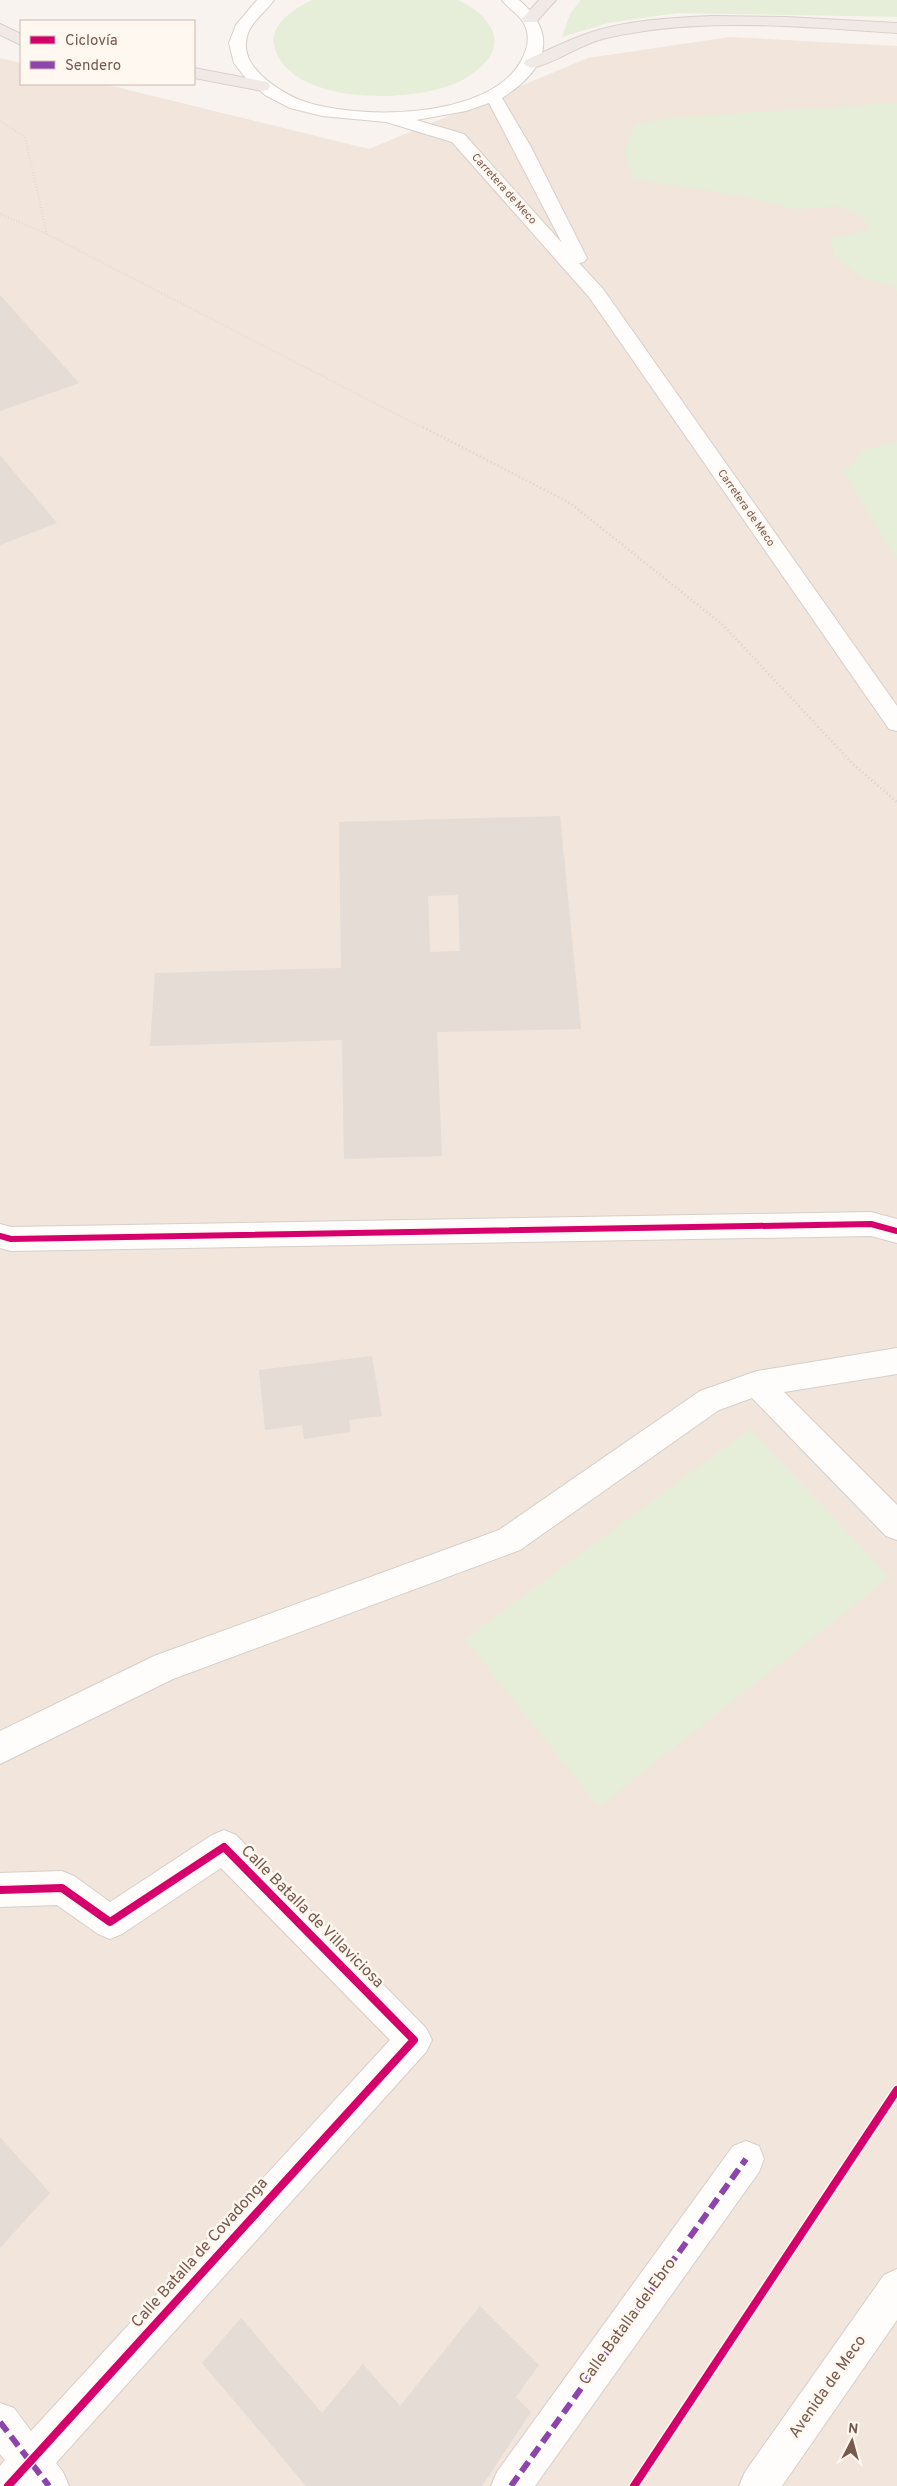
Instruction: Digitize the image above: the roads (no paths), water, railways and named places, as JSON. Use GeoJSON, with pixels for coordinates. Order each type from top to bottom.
{"type":"FeatureCollection","features":[{"type":"Feature","properties":{"kind":"highway"},"geometry":{"type":"LineString","coordinates":[[530,19],[548,0]]}},
{"type":"Feature","properties":{"kind":"highway"},"geometry":{"type":"LineString","coordinates":[[532,63],[601,34],[676,23],[754,22],[897,28]]}},
{"type":"Feature","properties":{"kind":"highway"},"geometry":{"type":"LineString","coordinates":[[0,29],[20,39]]}},
{"type":"Feature","properties":{"kind":"highway"},"geometry":{"type":"LineString","coordinates":[[195,73],[262,86]]}},
{"type":"Feature","properties":{"kind":"street"},"geometry":{"type":"LineString","coordinates":[[266,0],[246,19],[237,42],[242,65],[262,86],[296,104],[341,115],[392,118],[446,112],[493,96],[517,80],[532,63],[538,41],[530,19],[510,0]]}},
{"type":"Feature","properties":{"kind":"street","name":"Carretera de Meco"},"geometry":{"type":"LineString","coordinates":[[493,96],[522,147],[596,293]]}},
{"type":"Feature","properties":{"kind":"street","name":"Carretera de Meco"},"geometry":{"type":"LineString","coordinates":[[392,118],[458,138],[596,293],[897,723]]}},
{"type":"Feature","properties":{"kind":"street"},"geometry":{"type":"LineString","coordinates":[[871,1224],[897,1211]]}},
{"type":"Feature","properties":{"kind":"street"},"geometry":{"type":"LineString","coordinates":[[0,1236],[21,1238],[871,1224],[897,1231]]}},
{"type":"Feature","properties":{"kind":"street"},"geometry":{"type":"LineString","coordinates":[[0,1748],[165,1667],[510,1540],[710,1400],[757,1384],[897,1362]]}},
{"type":"Feature","properties":{"kind":"street"},"geometry":{"type":"LineString","coordinates":[[757,1384],[897,1526]]}},
{"type":"Feature","properties":{"kind":"street","name":"Calle Batalla de Villaviciosa"},"geometry":{"type":"LineString","coordinates":[[0,1890],[62,1888],[110,1922],[224,1847],[414,2040]]}},
{"type":"Feature","properties":{"kind":"street","name":"Calle Batalla de Covadonga"},"geometry":{"type":"LineString","coordinates":[[29,2477],[414,2040]]}},
{"type":"Feature","properties":{"kind":"street","name":"Calle Batalla del Ebro"},"geometry":{"type":"LineString","coordinates":[[511,2486],[746,2158]]}},
{"type":"Feature","properties":{"kind":"street","name":"Avenida de Meco"},"geometry":{"type":"LineString","coordinates":[[759,2486],[897,2288]]}},
{"type":"Feature","properties":{"kind":"street"},"geometry":{"type":"LineString","coordinates":[[0,2422],[29,2477]]}}]}
